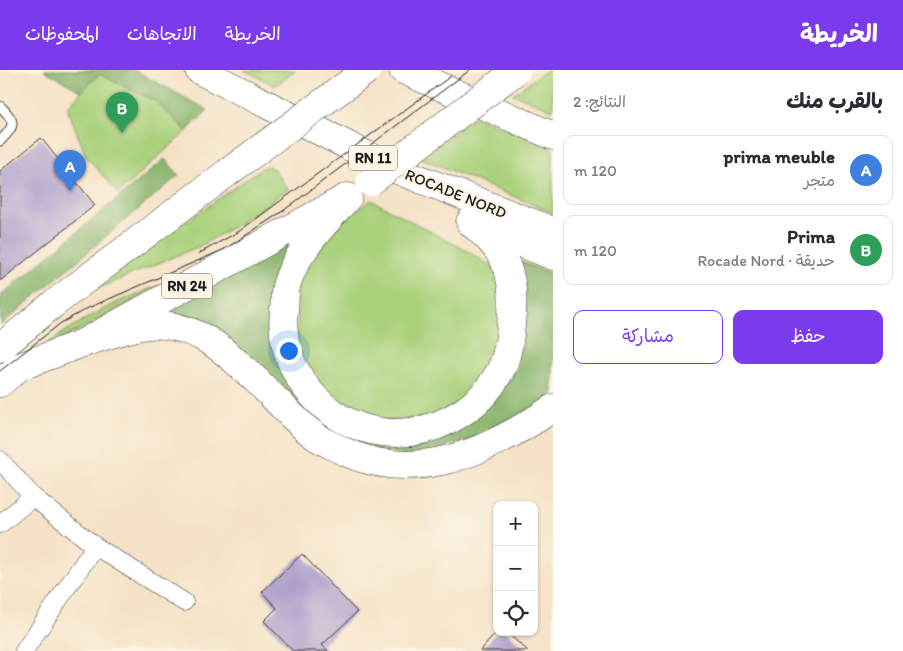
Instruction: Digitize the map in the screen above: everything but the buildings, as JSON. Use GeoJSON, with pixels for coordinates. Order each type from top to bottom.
{"type":"FeatureCollection","features":[{"type":"Feature","properties":{"kind":"main road","name":"ROCADE NORD"},"geometry":{"type":"LineString","coordinates":[[199,70],[398,170],[553,232]]}},
{"type":"Feature","properties":{"kind":"main road"},"geometry":{"type":"LineString","coordinates":[[0,348],[52,305],[367,70]]}},
{"type":"Feature","properties":{"kind":"main road"},"geometry":{"type":"LineString","coordinates":[[403,70],[503,116],[553,136]]}},
{"type":"Feature","properties":{"kind":"main road","name":"RN 24"},"geometry":{"type":"LineString","coordinates":[[0,383],[19,367],[83,343],[348,197],[517,70]]}},
{"type":"Feature","properties":{"kind":"main road"},"geometry":{"type":"LineString","coordinates":[[503,116],[553,129]]}},
{"type":"Feature","properties":{"kind":"main road"},"geometry":{"type":"LineString","coordinates":[[348,197],[298,259],[286,283],[283,338],[289,360],[298,378],[324,407],[360,426],[382,432],[411,432],[452,419],[476,401],[500,370],[510,338],[513,313],[511,276],[494,242],[470,222],[398,170]]}},
{"type":"Feature","properties":{"kind":"main road"},"geometry":{"type":"LineString","coordinates":[[470,222],[553,256]]}},
{"type":"Feature","properties":{"kind":"main road"},"geometry":{"type":"LineString","coordinates":[[83,343],[136,327],[163,325],[193,332],[219,345],[312,434],[354,456],[374,462],[413,465],[434,464],[465,456],[527,426],[553,408]]}},
{"type":"Feature","properties":{"kind":"street"},"geometry":{"type":"LineString","coordinates":[[0,460],[32,497],[95,546],[184,602]]}},
{"type":"Feature","properties":{"kind":"street"},"geometry":{"type":"LineString","coordinates":[[0,524],[32,497]]}},
{"type":"Feature","properties":{"kind":"street"},"geometry":{"type":"LineString","coordinates":[[24,651],[95,546]]}},
{"type":"Feature","properties":{"kind":"lane"},"geometry":{"type":"LineString","coordinates":[[0,106],[11,117],[13,123],[11,130],[0,141]]}},
{"type":"Feature","properties":{"kind":"green space"},"geometry":{"type":"Polygon","coordinates":[[[44,70],[134,70],[208,110],[187,131],[155,101],[99,74],[82,92],[44,70]]]}},
{"type":"Feature","properties":{"kind":"green space"},"geometry":{"type":"Polygon","coordinates":[[[244,70],[296,70],[275,86],[244,70]]]}},
{"type":"Feature","properties":{"kind":"green space"},"geometry":{"type":"Polygon","coordinates":[[[547,70],[553,70],[553,110],[513,94],[547,70]]]}},
{"type":"Feature","properties":{"kind":"green space"},"geometry":{"type":"Polygon","coordinates":[[[99,74],[155,101],[187,131],[118,193],[86,156],[67,107],[99,74]]]}},
{"type":"Feature","properties":{"kind":"green space"},"geometry":{"type":"Polygon","coordinates":[[[476,116],[553,149],[553,213],[421,158],[476,116]]]}},
{"type":"Feature","properties":{"kind":"green space"},"geometry":{"type":"Polygon","coordinates":[[[165,159],[179,175],[1,325],[0,296],[165,159]]]}},
{"type":"Feature","properties":{"kind":"green space"},"geometry":{"type":"Polygon","coordinates":[[[268,166],[274,169],[288,189],[238,224],[200,246],[82,295],[262,168],[268,166]]]}},
{"type":"Feature","properties":{"kind":"green space"},"geometry":{"type":"Polygon","coordinates":[[[371,200],[469,252],[494,268],[502,282],[497,355],[470,395],[418,425],[348,415],[297,362],[298,278],[333,228],[371,200]]]}},
{"type":"Feature","properties":{"kind":"green space"},"geometry":{"type":"Polygon","coordinates":[[[313,227],[275,318],[339,427],[484,410],[513,259],[553,274],[553,398],[506,430],[402,458],[332,438],[242,355],[140,319],[313,227]]]}},
{"type":"Feature","properties":{"kind":"green space"},"geometry":{"type":"Polygon","coordinates":[[[161,285],[26,359],[90,316],[124,299],[161,285]]]}},
{"type":"Feature","properties":{"kind":"tram line"},"geometry":{"type":"LineString","coordinates":[[0,371],[61,323],[88,308],[225,249],[283,211],[470,70]]}},
{"type":"Feature","properties":{"kind":"tram line"},"geometry":{"type":"LineString","coordinates":[[198,254],[238,232],[451,76]]}},
{"type":"Feature","properties":{"kind":"place","name":"Prima"},"geometry":{"type":"Point","coordinates":[122,133]}},
{"type":"Feature","properties":{"kind":"place","name":"prima meuble"},"geometry":{"type":"Point","coordinates":[70,191]}}]}
